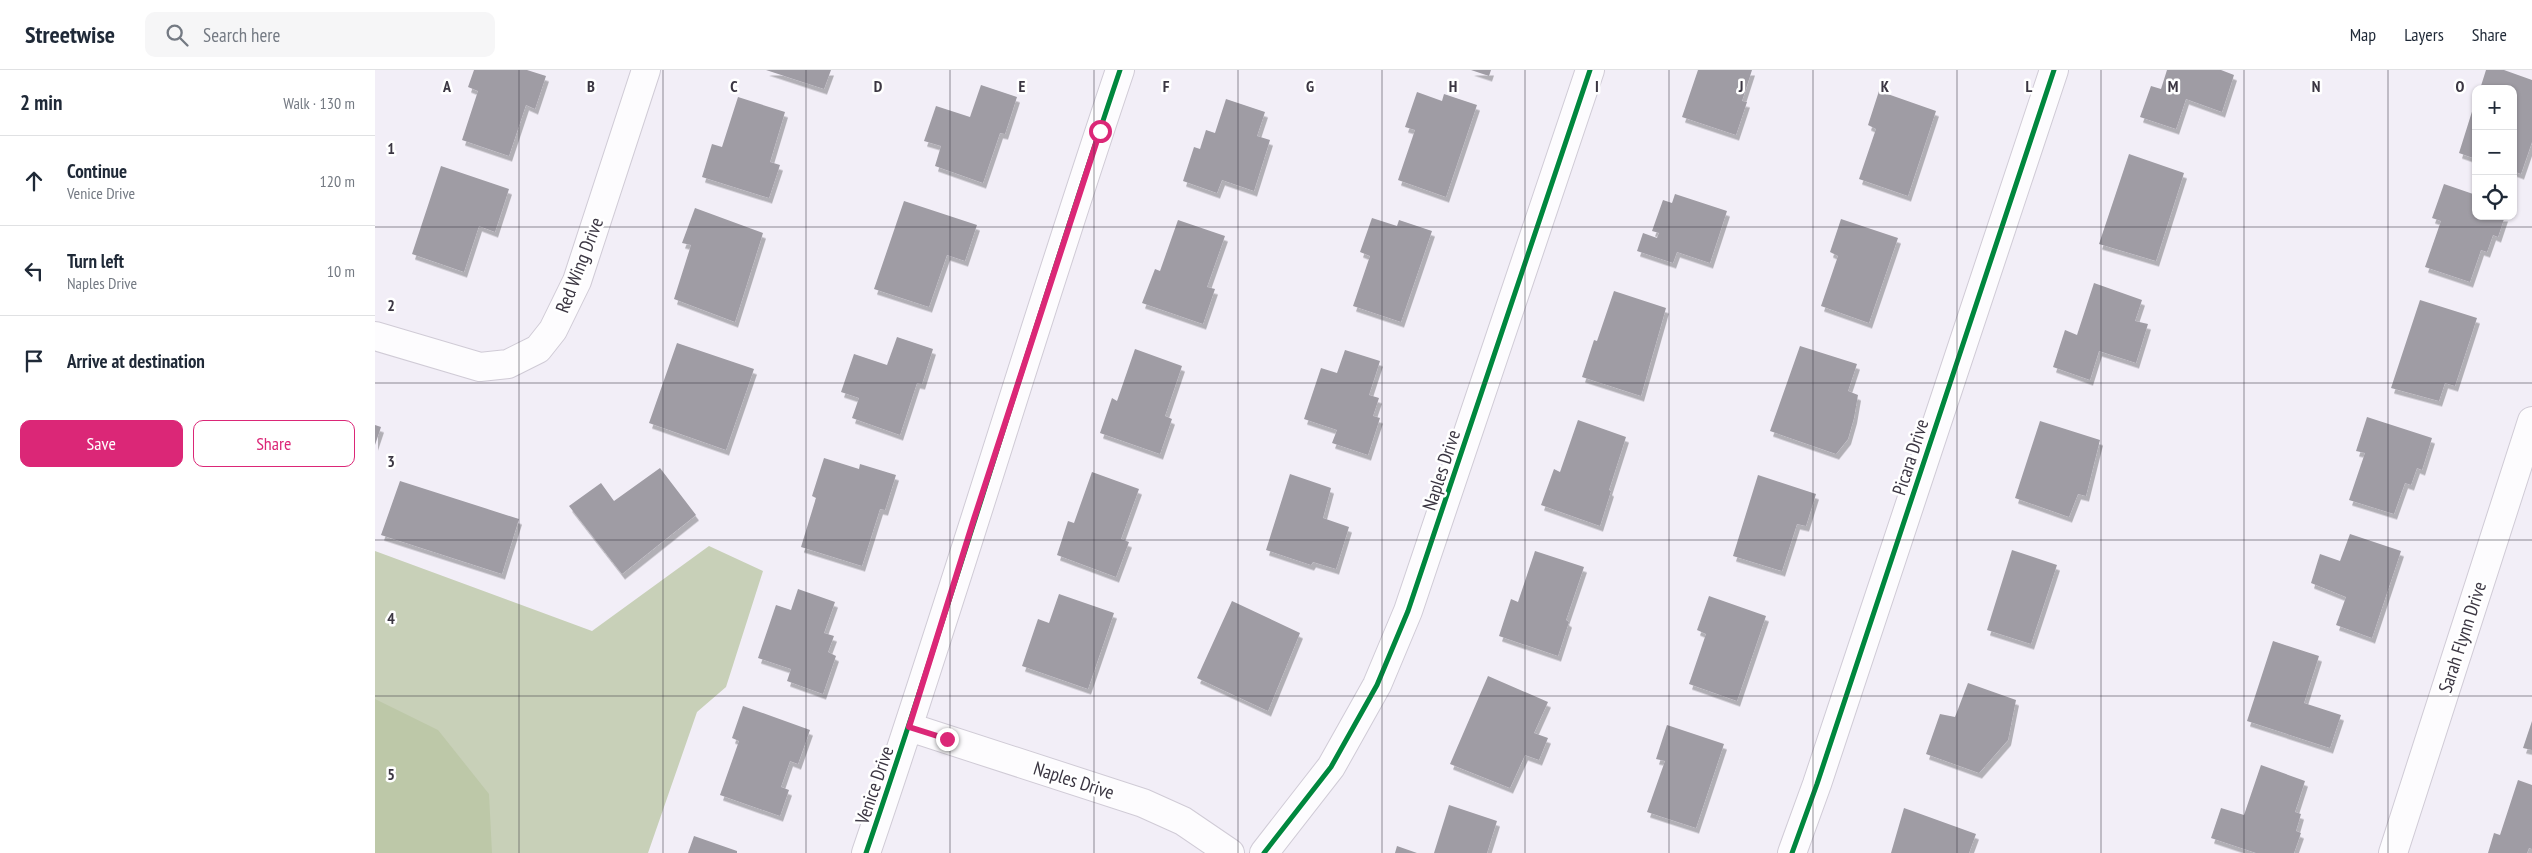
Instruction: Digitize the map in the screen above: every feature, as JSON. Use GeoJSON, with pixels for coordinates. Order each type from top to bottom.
{"type":"FeatureCollection","features":[{"type":"Feature","properties":{"kind":"street","name":"Red Wing Drive"},"geometry":{"type":"LineString","coordinates":[[375,336],[448,360],[480,367],[508,364],[538,349],[553,330],[577,280],[645,70]]}},
{"type":"Feature","properties":{"kind":"street","name":"Venice Drive"},"geometry":{"type":"LineString","coordinates":[[866,853],[909,727],[974,519],[1120,70]]}},
{"type":"Feature","properties":{"kind":"street","name":"Naples Drive"},"geometry":{"type":"LineString","coordinates":[[1265,853],[1331,767],[1377,685],[1408,611],[1590,70]]}},
{"type":"Feature","properties":{"kind":"street","name":"Picara Drive"},"geometry":{"type":"LineString","coordinates":[[1792,853],[1823,766],[2054,70]]}},
{"type":"Feature","properties":{"kind":"street","name":"Sarah Flynn Drive"},"geometry":{"type":"LineString","coordinates":[[2393,853],[2532,420]]}},
{"type":"Feature","properties":{"kind":"street","name":"Naples Drive"},"geometry":{"type":"LineString","coordinates":[[909,727],[1143,803],[1183,821],[1230,853]]}},
{"type":"Feature","properties":{"kind":"shaded area"},"geometry":{"type":"Polygon","coordinates":[[[709,546],[763,571],[726,687],[697,712],[648,853],[375,853],[375,551],[592,631],[709,546]]]}},
{"type":"Feature","properties":{"kind":"shaded area"},"geometry":{"type":"Polygon","coordinates":[[[375,699],[438,730],[489,794],[492,853],[375,853],[375,699]]]}},
{"type":"Feature","properties":{"kind":"building"},"geometry":{"type":"Polygon","coordinates":[[[474,70],[527,70],[546,76],[535,109],[526,105],[509,156],[462,140],[478,91],[468,87],[474,70]]]}},
{"type":"Feature","properties":{"kind":"building"},"geometry":{"type":"Polygon","coordinates":[[[766,70],[831,70],[824,89],[766,70]]]}},
{"type":"Feature","properties":{"kind":"building"},"geometry":{"type":"Polygon","coordinates":[[[1471,70],[1491,70],[1489,76],[1471,70]]]}},
{"type":"Feature","properties":{"kind":"building"},"geometry":{"type":"Polygon","coordinates":[[[1698,70],[1752,70],[1742,101],[1747,102],[1736,135],[1682,117],[1698,70]]]}},
{"type":"Feature","properties":{"kind":"building"},"geometry":{"type":"Polygon","coordinates":[[[2167,70],[2221,70],[2234,75],[2222,112],[2186,99],[2176,129],[2140,117],[2151,86],[2161,89],[2167,70]]]}},
{"type":"Feature","properties":{"kind":"building"},"geometry":{"type":"Polygon","coordinates":[[[2486,70],[2504,70],[2532,80],[2532,142],[2521,174],[2517,172],[2517,85],[2481,85],[2486,70]]]}},
{"type":"Feature","properties":{"kind":"building"},"geometry":{"type":"Polygon","coordinates":[[[981,85],[1017,97],[1005,134],[1000,133],[983,183],[935,166],[941,146],[924,141],[936,106],[970,117],[981,85]]]}},
{"type":"Feature","properties":{"kind":"building"},"geometry":{"type":"Polygon","coordinates":[[[1879,91],[1936,111],[1908,196],[1859,179],[1876,129],[1868,125],[1879,91]]]}},
{"type":"Feature","properties":{"kind":"building"},"geometry":{"type":"Polygon","coordinates":[[[1417,92],[1442,101],[1444,94],[1477,105],[1446,197],[1398,180],[1415,130],[1405,127],[1417,92]]]}},
{"type":"Feature","properties":{"kind":"building"},"geometry":{"type":"Polygon","coordinates":[[[738,97],[785,112],[770,162],[780,165],[769,198],[702,177],[712,144],[722,147],[738,97]]]}},
{"type":"Feature","properties":{"kind":"building"},"geometry":{"type":"Polygon","coordinates":[[[1226,99],[1265,112],[1257,136],[1270,140],[1254,191],[1222,180],[1217,193],[1183,181],[1194,147],[1200,149],[1206,130],[1215,133],[1226,99]]]}},
{"type":"Feature","properties":{"kind":"building"},"geometry":{"type":"Polygon","coordinates":[[[2472,112],[2472,158],[2459,153],[2472,112]]]}},
{"type":"Feature","properties":{"kind":"building"},"geometry":{"type":"Polygon","coordinates":[[[2129,154],[2184,173],[2156,261],[2099,244],[2129,154]]]}},
{"type":"Feature","properties":{"kind":"building"},"geometry":{"type":"Polygon","coordinates":[[[441,166],[509,189],[495,232],[479,226],[464,272],[412,254],[441,166]]]}},
{"type":"Feature","properties":{"kind":"building"},"geometry":{"type":"Polygon","coordinates":[[[2444,184],[2472,194],[2472,220],[2504,220],[2498,237],[2493,235],[2487,252],[2481,250],[2470,282],[2425,267],[2441,221],[2432,218],[2444,184]]]}},
{"type":"Feature","properties":{"kind":"building"},"geometry":{"type":"Polygon","coordinates":[[[1675,194],[1727,211],[1710,263],[1677,252],[1673,263],[1637,251],[1643,233],[1657,238],[1659,233],[1652,231],[1663,200],[1672,203],[1675,194]]]}},
{"type":"Feature","properties":{"kind":"building"},"geometry":{"type":"Polygon","coordinates":[[[904,201],[977,225],[965,261],[947,255],[929,307],[874,289],[904,201]]]}},
{"type":"Feature","properties":{"kind":"building"},"geometry":{"type":"Polygon","coordinates":[[[695,208],[763,233],[735,322],[674,299],[691,245],[682,243],[695,208]]]}},
{"type":"Feature","properties":{"kind":"building"},"geometry":{"type":"Polygon","coordinates":[[[1372,218],[1397,226],[1399,220],[1432,231],[1401,322],[1353,306],[1370,256],[1360,252],[1372,218]]]}},
{"type":"Feature","properties":{"kind":"building"},"geometry":{"type":"Polygon","coordinates":[[[1841,219],[1898,238],[1869,323],[1821,306],[1838,256],[1830,252],[1841,219]]]}},
{"type":"Feature","properties":{"kind":"building"},"geometry":{"type":"Polygon","coordinates":[[[1178,220],[1225,236],[1207,287],[1215,289],[1203,324],[1142,303],[1155,269],[1160,271],[1178,220]]]}},
{"type":"Feature","properties":{"kind":"building"},"geometry":{"type":"Polygon","coordinates":[[[2094,283],[2142,300],[2135,321],[2148,324],[2136,363],[2099,351],[2090,380],[2053,367],[2065,330],[2077,335],[2094,283]]]}},
{"type":"Feature","properties":{"kind":"building"},"geometry":{"type":"Polygon","coordinates":[[[1614,291],[1666,308],[1641,396],[1582,377],[1594,340],[1597,341],[1614,291]]]}},
{"type":"Feature","properties":{"kind":"building"},"geometry":{"type":"Polygon","coordinates":[[[2420,300],[2477,318],[2455,386],[2445,383],[2439,401],[2391,388],[2420,300]]]}},
{"type":"Feature","properties":{"kind":"building"},"geometry":{"type":"Polygon","coordinates":[[[897,337],[933,349],[922,384],[917,383],[900,435],[852,418],[859,398],[841,392],[854,354],[887,365],[897,337]]]}},
{"type":"Feature","properties":{"kind":"building"},"geometry":{"type":"Polygon","coordinates":[[[677,343],[754,369],[726,450],[649,423],[677,343]]]}},
{"type":"Feature","properties":{"kind":"building"},"geometry":{"type":"Polygon","coordinates":[[[1800,346],[1857,364],[1848,391],[1858,395],[1854,418],[1848,439],[1836,454],[1770,431],[1800,346]]]}},
{"type":"Feature","properties":{"kind":"building"},"geometry":{"type":"Polygon","coordinates":[[[1135,349],[1182,366],[1165,416],[1172,419],[1160,454],[1100,433],[1112,398],[1117,401],[1135,349]]]}},
{"type":"Feature","properties":{"kind":"building"},"geometry":{"type":"Polygon","coordinates":[[[1345,350],[1380,361],[1369,395],[1379,398],[1373,416],[1380,418],[1368,455],[1332,443],[1337,430],[1304,419],[1321,368],[1337,373],[1345,350]]]}},
{"type":"Feature","properties":{"kind":"building"},"geometry":{"type":"Polygon","coordinates":[[[2367,417],[2432,438],[2422,470],[2417,468],[2411,485],[2405,483],[2394,514],[2349,500],[2365,453],[2356,451],[2367,417]]]}},
{"type":"Feature","properties":{"kind":"building"},"geometry":{"type":"Polygon","coordinates":[[[1578,420],[1626,437],[1600,526],[1541,505],[1554,469],[1560,472],[1578,420]]]}},
{"type":"Feature","properties":{"kind":"building"},"geometry":{"type":"Polygon","coordinates":[[[2040,421],[2100,440],[2086,496],[2078,494],[2069,517],[2015,498],[2040,421]]]}},
{"type":"Feature","properties":{"kind":"building"},"geometry":{"type":"Polygon","coordinates":[[[375,425],[381,427],[375,445],[375,425]]]}},
{"type":"Feature","properties":{"kind":"building"},"geometry":{"type":"Polygon","coordinates":[[[824,458],[859,469],[860,464],[896,475],[885,510],[880,509],[862,566],[801,547],[816,498],[812,496],[824,458]]]}},
{"type":"Feature","properties":{"kind":"building"},"geometry":{"type":"Polygon","coordinates":[[[660,468],[696,515],[622,574],[569,506],[601,483],[614,501],[660,468]]]}},
{"type":"Feature","properties":{"kind":"building"},"geometry":{"type":"Polygon","coordinates":[[[1092,472],[1139,489],[1121,539],[1129,542],[1116,577],[1057,555],[1068,521],[1074,523],[1092,472]]]}},
{"type":"Feature","properties":{"kind":"building"},"geometry":{"type":"Polygon","coordinates":[[[1290,474],[1331,488],[1323,518],[1349,527],[1336,569],[1313,562],[1311,565],[1266,550],[1290,474]]]}},
{"type":"Feature","properties":{"kind":"building"},"geometry":{"type":"Polygon","coordinates":[[[1758,475],[1816,494],[1806,526],[1797,524],[1782,571],[1733,556],[1758,475]]]}},
{"type":"Feature","properties":{"kind":"building"},"geometry":{"type":"Polygon","coordinates":[[[400,481],[519,519],[502,574],[381,535],[400,481]]]}},
{"type":"Feature","properties":{"kind":"building"},"geometry":{"type":"Polygon","coordinates":[[[2350,534],[2401,551],[2372,638],[2336,625],[2346,597],[2311,583],[2320,554],[2340,561],[2350,534]]]}},
{"type":"Feature","properties":{"kind":"building"},"geometry":{"type":"Polygon","coordinates":[[[2012,550],[2057,565],[2031,644],[1987,630],[2012,550]]]}},
{"type":"Feature","properties":{"kind":"building"},"geometry":{"type":"Polygon","coordinates":[[[1535,551],[1584,567],[1566,620],[1569,622],[1558,656],[1499,636],[1511,599],[1518,602],[1535,551]]]}},
{"type":"Feature","properties":{"kind":"building"},"geometry":{"type":"Polygon","coordinates":[[[798,589],[835,602],[824,633],[834,636],[828,652],[836,656],[823,694],[787,681],[791,669],[758,658],[776,605],[791,610],[798,589]]]}},
{"type":"Feature","properties":{"kind":"building"},"geometry":{"type":"Polygon","coordinates":[[[1059,594],[1114,613],[1088,689],[1022,666],[1038,619],[1049,623],[1059,594]]]}},
{"type":"Feature","properties":{"kind":"building"},"geometry":{"type":"Polygon","coordinates":[[[1709,596],[1766,616],[1737,701],[1689,684],[1706,634],[1697,630],[1709,596]]]}},
{"type":"Feature","properties":{"kind":"building"},"geometry":{"type":"Polygon","coordinates":[[[1232,601],[1300,633],[1268,711],[1197,678],[1232,601]]]}},
{"type":"Feature","properties":{"kind":"building"},"geometry":{"type":"Polygon","coordinates":[[[2273,641],[2319,656],[2304,703],[2341,715],[2330,748],[2247,721],[2273,641]]]}},
{"type":"Feature","properties":{"kind":"building"},"geometry":{"type":"Polygon","coordinates":[[[1488,676],[1548,702],[1534,733],[1548,738],[1539,760],[1525,755],[1510,788],[1450,764],[1488,676]]]}},
{"type":"Feature","properties":{"kind":"building"},"geometry":{"type":"Polygon","coordinates":[[[1968,683],[2016,700],[2008,740],[1979,773],[1926,754],[1940,714],[1955,717],[1968,683]]]}},
{"type":"Feature","properties":{"kind":"building"},"geometry":{"type":"Polygon","coordinates":[[[743,706],[810,730],[798,764],[790,761],[781,787],[789,790],[780,816],[720,795],[739,741],[732,738],[743,706]]]}},
{"type":"Feature","properties":{"kind":"building"},"geometry":{"type":"Polygon","coordinates":[[[2532,721],[2532,750],[2523,748],[2532,721]]]}},
{"type":"Feature","properties":{"kind":"building"},"geometry":{"type":"Polygon","coordinates":[[[1667,725],[1724,744],[1696,828],[1647,812],[1665,761],[1656,759],[1667,725]]]}},
{"type":"Feature","properties":{"kind":"building"},"geometry":{"type":"Polygon","coordinates":[[[2261,765],[2305,781],[2295,812],[2301,814],[2296,831],[2301,833],[2294,853],[2256,853],[2211,838],[2221,808],[2244,815],[2261,765]]]}},
{"type":"Feature","properties":{"kind":"building"},"geometry":{"type":"Polygon","coordinates":[[[2518,780],[2532,785],[2532,849],[2529,848],[2527,853],[2488,853],[2494,833],[2500,835],[2518,780]]]}},
{"type":"Feature","properties":{"kind":"building"},"geometry":{"type":"Polygon","coordinates":[[[1449,805],[1497,821],[1487,853],[1434,853],[1449,805]]]}},
{"type":"Feature","properties":{"kind":"building"},"geometry":{"type":"Polygon","coordinates":[[[1904,808],[1976,834],[1969,853],[1891,853],[1904,808]]]}},
{"type":"Feature","properties":{"kind":"building"},"geometry":{"type":"Polygon","coordinates":[[[694,836],[737,851],[737,853],[688,853],[694,836]]]}},
{"type":"Feature","properties":{"kind":"building"},"geometry":{"type":"Polygon","coordinates":[[[1397,846],[1417,853],[1395,853],[1397,846]]]}},
{"type":"Feature","properties":{"kind":"cycle path"},"geometry":{"type":"LineString","coordinates":[[866,853],[931,658],[1120,70]]}},
{"type":"Feature","properties":{"kind":"cycle path"},"geometry":{"type":"LineString","coordinates":[[1264,853],[1331,767],[1377,685],[1408,611],[1590,70]]}},
{"type":"Feature","properties":{"kind":"cycle path"},"geometry":{"type":"LineString","coordinates":[[1792,853],[1817,784],[2054,70]]}},
{"type":"Feature","properties":{"kind":"route"},"geometry":{"type":"LineString","coordinates":[[947,739],[909,727],[974,519],[1100,131]]}}]}
